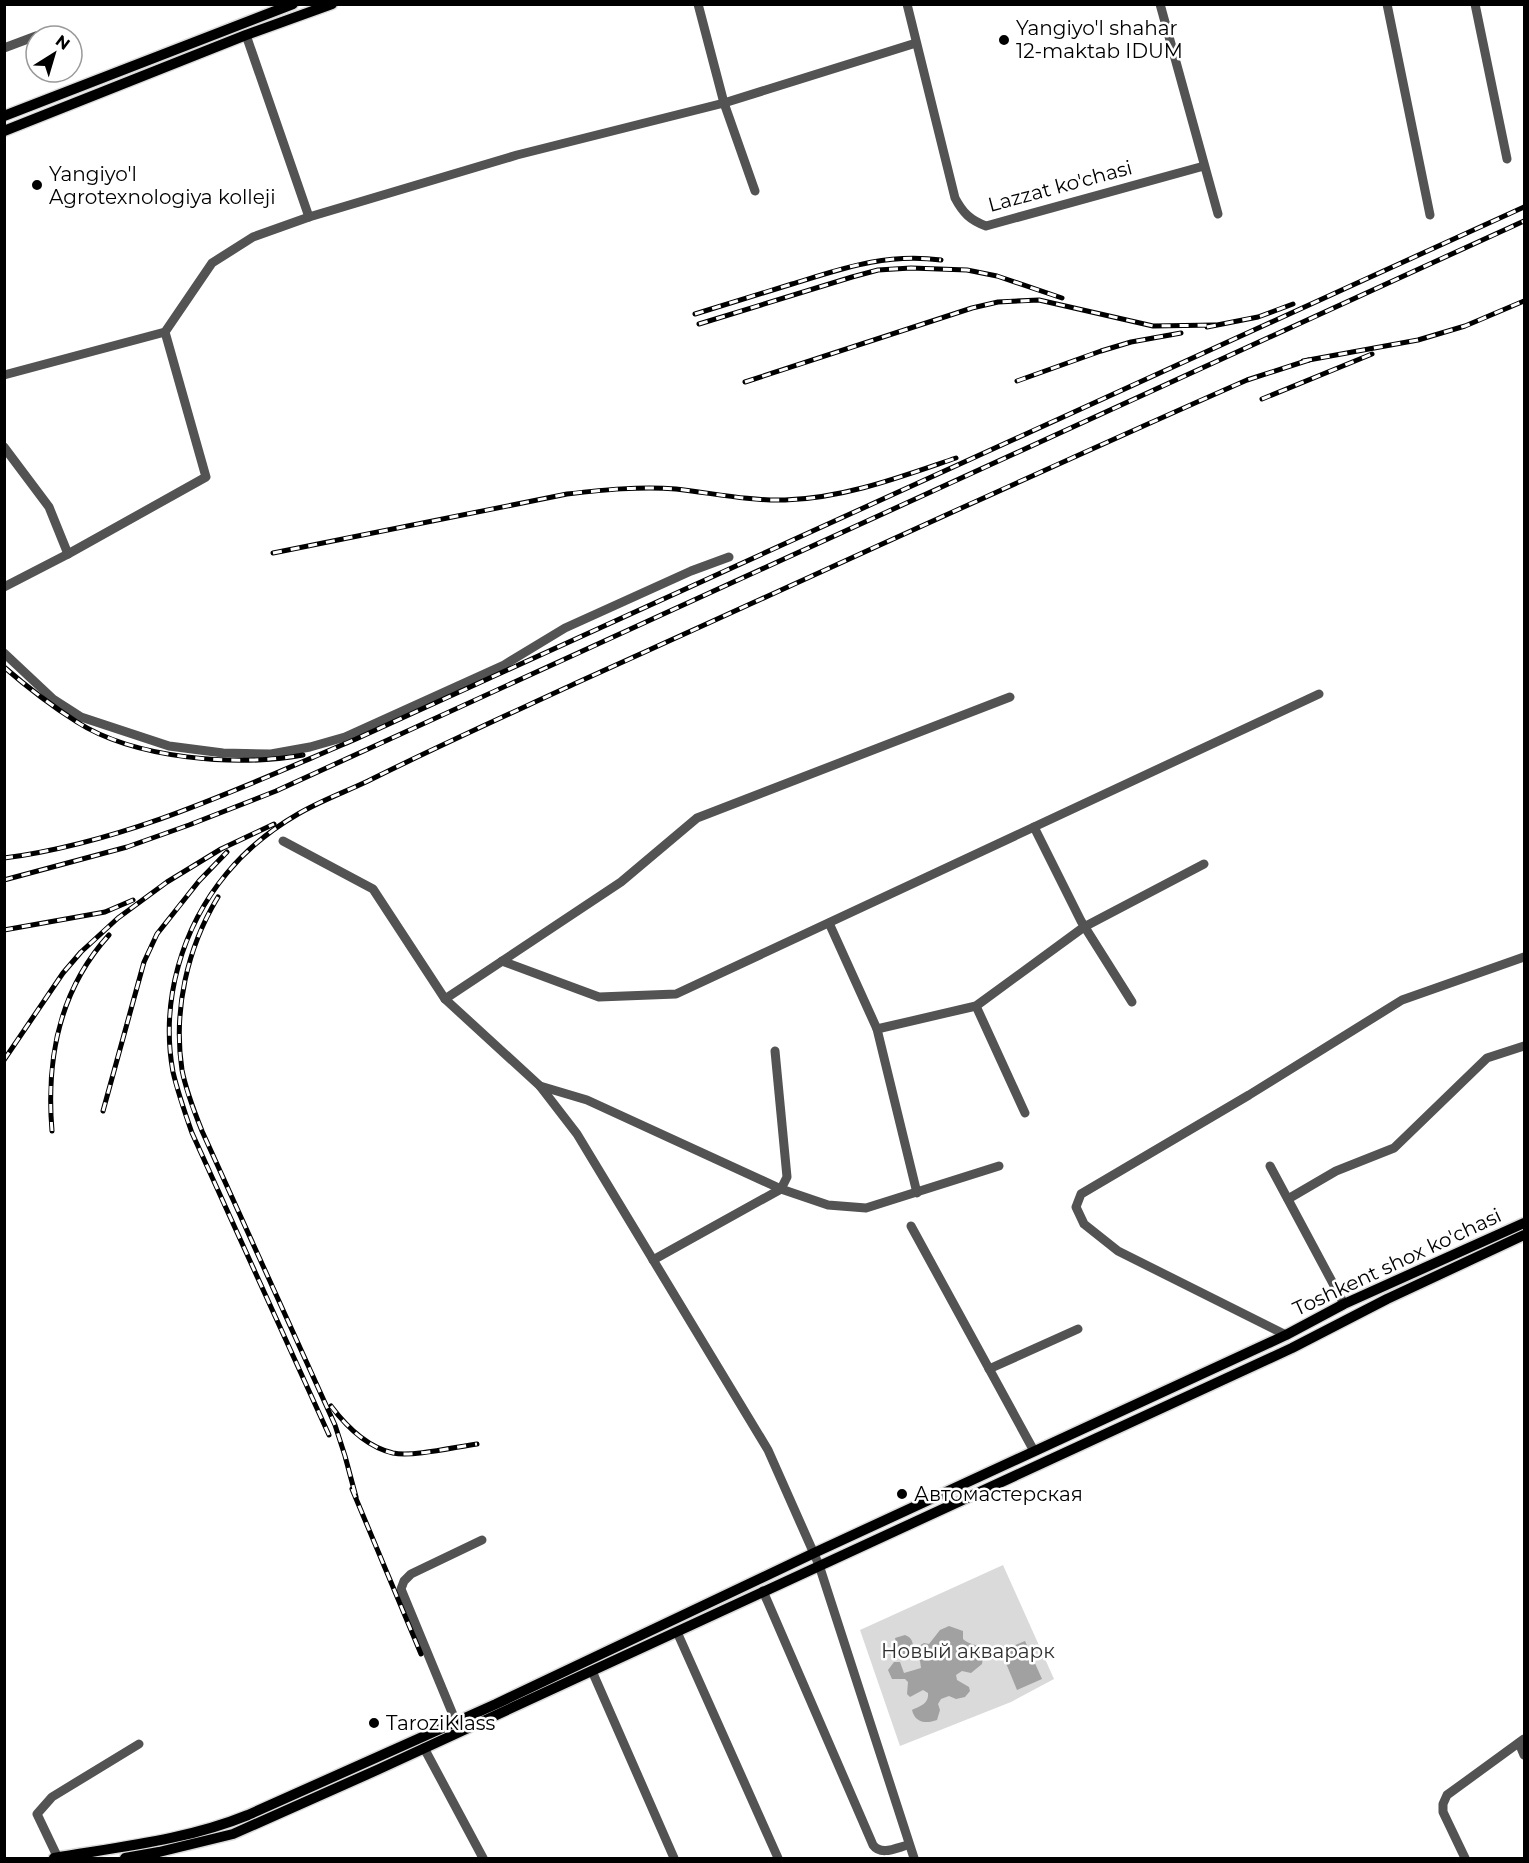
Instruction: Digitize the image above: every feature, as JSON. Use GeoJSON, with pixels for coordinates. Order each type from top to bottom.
{"type":"FeatureCollection","features":[{"type":"Feature","properties":{"kind":"main road"},"geometry":{"type":"LineString","coordinates":[[4,116],[293,4]]}},
{"type":"Feature","properties":{"kind":"main road"},"geometry":{"type":"LineString","coordinates":[[4,131],[246,35],[332,4]]}},
{"type":"Feature","properties":{"kind":"main road"},"geometry":{"type":"LineString","coordinates":[[241,24],[246,35]]}},
{"type":"Feature","properties":{"kind":"main road","name":"Toshkent shox ko'chasi"},"geometry":{"type":"LineString","coordinates":[[56,1858],[158,1840],[230,1822],[456,1722],[814,1553],[1286,1335],[1344,1304],[1524,1223]]}},
{"type":"Feature","properties":{"kind":"main road","name":"Toshkent shox ko'chasi"},"geometry":{"type":"LineString","coordinates":[[125,1858],[170,1850],[233,1834],[1292,1348],[1387,1299],[1524,1235]]}},
{"type":"Feature","properties":{"kind":"street"},"geometry":{"type":"LineString","coordinates":[[698,4],[724,104],[755,191]]}},
{"type":"Feature","properties":{"kind":"street","name":"Lazzat ko'chasi"},"geometry":{"type":"LineString","coordinates":[[907,4],[955,198],[963,212],[973,221],[986,226],[1204,166]]}},
{"type":"Feature","properties":{"kind":"street"},"geometry":{"type":"LineString","coordinates":[[1160,4],[1218,214]]}},
{"type":"Feature","properties":{"kind":"street"},"geometry":{"type":"LineString","coordinates":[[1387,4],[1430,215]]}},
{"type":"Feature","properties":{"kind":"street"},"geometry":{"type":"LineString","coordinates":[[1475,4],[1507,159]]}},
{"type":"Feature","properties":{"kind":"street"},"geometry":{"type":"LineString","coordinates":[[246,35],[309,217]]}},
{"type":"Feature","properties":{"kind":"street"},"geometry":{"type":"LineString","coordinates":[[4,48],[24,41]]}},
{"type":"Feature","properties":{"kind":"street"},"geometry":{"type":"LineString","coordinates":[[4,375],[165,332],[212,263],[253,237],[309,217],[517,155],[724,104],[916,43]]}},
{"type":"Feature","properties":{"kind":"street"},"geometry":{"type":"LineString","coordinates":[[4,587],[206,477],[165,332]]}},
{"type":"Feature","properties":{"kind":"street"},"geometry":{"type":"LineString","coordinates":[[4,447],[49,507],[68,554]]}},
{"type":"Feature","properties":{"kind":"street"},"geometry":{"type":"LineString","coordinates":[[4,653],[53,699],[81,717],[169,746],[223,753],[270,754],[310,747],[345,736],[504,664],[565,628],[691,571],[729,557]]}},
{"type":"Feature","properties":{"kind":"street"},"geometry":{"type":"LineString","coordinates":[[502,961],[598,997],[676,994],[1319,694]]}},
{"type":"Feature","properties":{"kind":"street"},"geometry":{"type":"LineString","coordinates":[[445,999],[621,882],[697,818],[1010,697]]}},
{"type":"Feature","properties":{"kind":"street"},"geometry":{"type":"LineString","coordinates":[[1034,827],[1084,927],[1131,1002]]}},
{"type":"Feature","properties":{"kind":"street"},"geometry":{"type":"LineString","coordinates":[[283,841],[373,889],[445,999],[540,1086],[577,1134],[768,1450],[819,1565],[914,1858]]}},
{"type":"Feature","properties":{"kind":"street"},"geometry":{"type":"LineString","coordinates":[[877,1029],[976,1006],[1084,927],[1204,864]]}},
{"type":"Feature","properties":{"kind":"street"},"geometry":{"type":"LineString","coordinates":[[829,923],[877,1029],[917,1193]]}},
{"type":"Feature","properties":{"kind":"street"},"geometry":{"type":"LineString","coordinates":[[1286,1335],[1118,1251],[1084,1224],[1076,1207],[1081,1194],[1249,1095],[1402,1000],[1524,957]]}},
{"type":"Feature","properties":{"kind":"street"},"geometry":{"type":"LineString","coordinates":[[976,1006],[1024,1113]]}},
{"type":"Feature","properties":{"kind":"street"},"geometry":{"type":"LineString","coordinates":[[1288,1199],[1336,1171],[1394,1148],[1487,1058],[1524,1046]]}},
{"type":"Feature","properties":{"kind":"street"},"geometry":{"type":"LineString","coordinates":[[653,1260],[781,1189],[787,1177],[775,1051]]}},
{"type":"Feature","properties":{"kind":"street"},"geometry":{"type":"LineString","coordinates":[[540,1086],[587,1100],[781,1189],[828,1205],[866,1208],[999,1166]]}},
{"type":"Feature","properties":{"kind":"street"},"geometry":{"type":"LineString","coordinates":[[1270,1166],[1344,1304]]}},
{"type":"Feature","properties":{"kind":"street"},"geometry":{"type":"LineString","coordinates":[[911,1226],[1034,1451]]}},
{"type":"Feature","properties":{"kind":"street"},"geometry":{"type":"LineString","coordinates":[[989,1369],[1077,1329]]}},
{"type":"Feature","properties":{"kind":"street"},"geometry":{"type":"LineString","coordinates":[[456,1722],[401,1589],[404,1581],[411,1574],[482,1540]]}},
{"type":"Feature","properties":{"kind":"street"},"geometry":{"type":"LineString","coordinates":[[764,1591],[873,1845],[876,1850],[881,1851],[908,1845]]}},
{"type":"Feature","properties":{"kind":"street"},"geometry":{"type":"LineString","coordinates":[[677,1632],[778,1858]]}},
{"type":"Feature","properties":{"kind":"street"},"geometry":{"type":"LineString","coordinates":[[592,1671],[674,1858]]}},
{"type":"Feature","properties":{"kind":"street"},"geometry":{"type":"LineString","coordinates":[[1465,1858],[1443,1812],[1443,1804],[1447,1795],[1522,1741],[1524,1755]]}},
{"type":"Feature","properties":{"kind":"street"},"geometry":{"type":"LineString","coordinates":[[56,1858],[37,1814],[52,1797],[139,1744]]}},
{"type":"Feature","properties":{"kind":"street"},"geometry":{"type":"LineString","coordinates":[[424,1748],[483,1858]]}},
{"type":"Feature","properties":{"kind":"green space","name":"Новый акварарк"},"geometry":{"type":"Polygon","coordinates":[[[1003,1565],[1054,1679],[1011,1702],[900,1746],[860,1630],[1003,1565]]]}},
{"type":"Feature","properties":{"kind":"shaded area"},"geometry":{"type":"Polygon","coordinates":[[[949,1626],[963,1631],[963,1639],[981,1648],[983,1651],[982,1664],[971,1673],[962,1671],[956,1675],[957,1680],[969,1687],[970,1691],[965,1697],[956,1699],[949,1696],[941,1699],[938,1704],[940,1710],[937,1720],[921,1721],[916,1718],[912,1710],[925,1702],[928,1693],[923,1690],[910,1697],[907,1694],[908,1682],[905,1679],[892,1679],[888,1670],[894,1662],[900,1662],[904,1673],[921,1668],[920,1661],[913,1654],[909,1654],[906,1658],[899,1656],[895,1638],[905,1635],[910,1637],[914,1649],[924,1643],[929,1644],[940,1630],[949,1626]]]}},
{"type":"Feature","properties":{"kind":"shaded area"},"geometry":{"type":"Polygon","coordinates":[[[1025,1641],[1042,1679],[1017,1690],[1001,1651],[1025,1641]]]}},
{"type":"Feature","properties":{"kind":"railway"},"geometry":{"type":"LineString","coordinates":[[4,858],[50,850],[139,826],[227,794],[356,739],[1524,207]]}},
{"type":"Feature","properties":{"kind":"railway"},"geometry":{"type":"LineString","coordinates":[[4,880],[127,847],[276,791],[1524,221]]}},
{"type":"Feature","properties":{"kind":"railway"},"geometry":{"type":"LineString","coordinates":[[695,314],[865,263],[921,258],[941,260]]}},
{"type":"Feature","properties":{"kind":"railway"},"geometry":{"type":"LineString","coordinates":[[699,324],[878,270],[911,268],[967,270],[997,276],[1062,298]]}},
{"type":"Feature","properties":{"kind":"railway"},"geometry":{"type":"LineString","coordinates":[[745,382],[972,308],[998,302],[1039,300],[1153,326],[1215,325]]}},
{"type":"Feature","properties":{"kind":"railway"},"geometry":{"type":"LineString","coordinates":[[1303,361],[1418,340],[1465,326],[1524,301]]}},
{"type":"Feature","properties":{"kind":"railway"},"geometry":{"type":"LineString","coordinates":[[1207,327],[1258,317],[1293,304]]}},
{"type":"Feature","properties":{"kind":"railway"},"geometry":{"type":"LineString","coordinates":[[1017,381],[1131,342],[1181,333]]}},
{"type":"Feature","properties":{"kind":"railway"},"geometry":{"type":"LineString","coordinates":[[1262,399],[1372,354]]}},
{"type":"Feature","properties":{"kind":"railway"},"geometry":{"type":"LineString","coordinates":[[329,1435],[192,1133],[173,1072],[170,1019],[178,966],[198,917],[211,894],[234,864],[260,840],[298,814],[445,744],[1163,417],[1247,380],[1309,360]]}},
{"type":"Feature","properties":{"kind":"railway"},"geometry":{"type":"LineString","coordinates":[[273,553],[567,494],[594,491],[662,488],[785,500],[829,495],[872,485],[956,458]]}},
{"type":"Feature","properties":{"kind":"railway"},"geometry":{"type":"LineString","coordinates":[[4,667],[77,722],[101,735],[128,744],[157,752],[218,760],[277,759],[303,755]]}},
{"type":"Feature","properties":{"kind":"railway"},"geometry":{"type":"LineString","coordinates":[[4,1060],[63,973],[81,952],[118,918],[167,882],[221,849],[274,824]]}},
{"type":"Feature","properties":{"kind":"railway"},"geometry":{"type":"LineString","coordinates":[[103,1111],[144,962],[157,934],[199,881],[227,852]]}},
{"type":"Feature","properties":{"kind":"railway"},"geometry":{"type":"LineString","coordinates":[[218,897],[198,937],[185,980],[179,1025],[182,1070],[190,1101],[202,1131],[335,1425],[356,1497]]}},
{"type":"Feature","properties":{"kind":"railway"},"geometry":{"type":"LineString","coordinates":[[4,930],[105,912],[133,900]]}},
{"type":"Feature","properties":{"kind":"railway"},"geometry":{"type":"LineString","coordinates":[[52,1131],[51,1078],[54,1052],[67,1002],[92,956],[109,935]]}},
{"type":"Feature","properties":{"kind":"railway"},"geometry":{"type":"LineString","coordinates":[[331,1406],[358,1435],[374,1446],[393,1453],[423,1453],[477,1444]]}},
{"type":"Feature","properties":{"kind":"railway"},"geometry":{"type":"LineString","coordinates":[[352,1489],[421,1654]]}},
{"type":"Feature","properties":{"kind":"place","name":"Yangiyo'l shahar 12-maktab IDUM"},"geometry":{"type":"Point","coordinates":[1004,40]}},
{"type":"Feature","properties":{"kind":"place","name":"Yangiyo'l Agrotexnologiya kolleji"},"geometry":{"type":"Point","coordinates":[37,185]}},
{"type":"Feature","properties":{"kind":"place","name":"Автомастерская"},"geometry":{"type":"Point","coordinates":[902,1494]}},
{"type":"Feature","properties":{"kind":"place","name":"TaroziKlass"},"geometry":{"type":"Point","coordinates":[374,1723]}}]}
